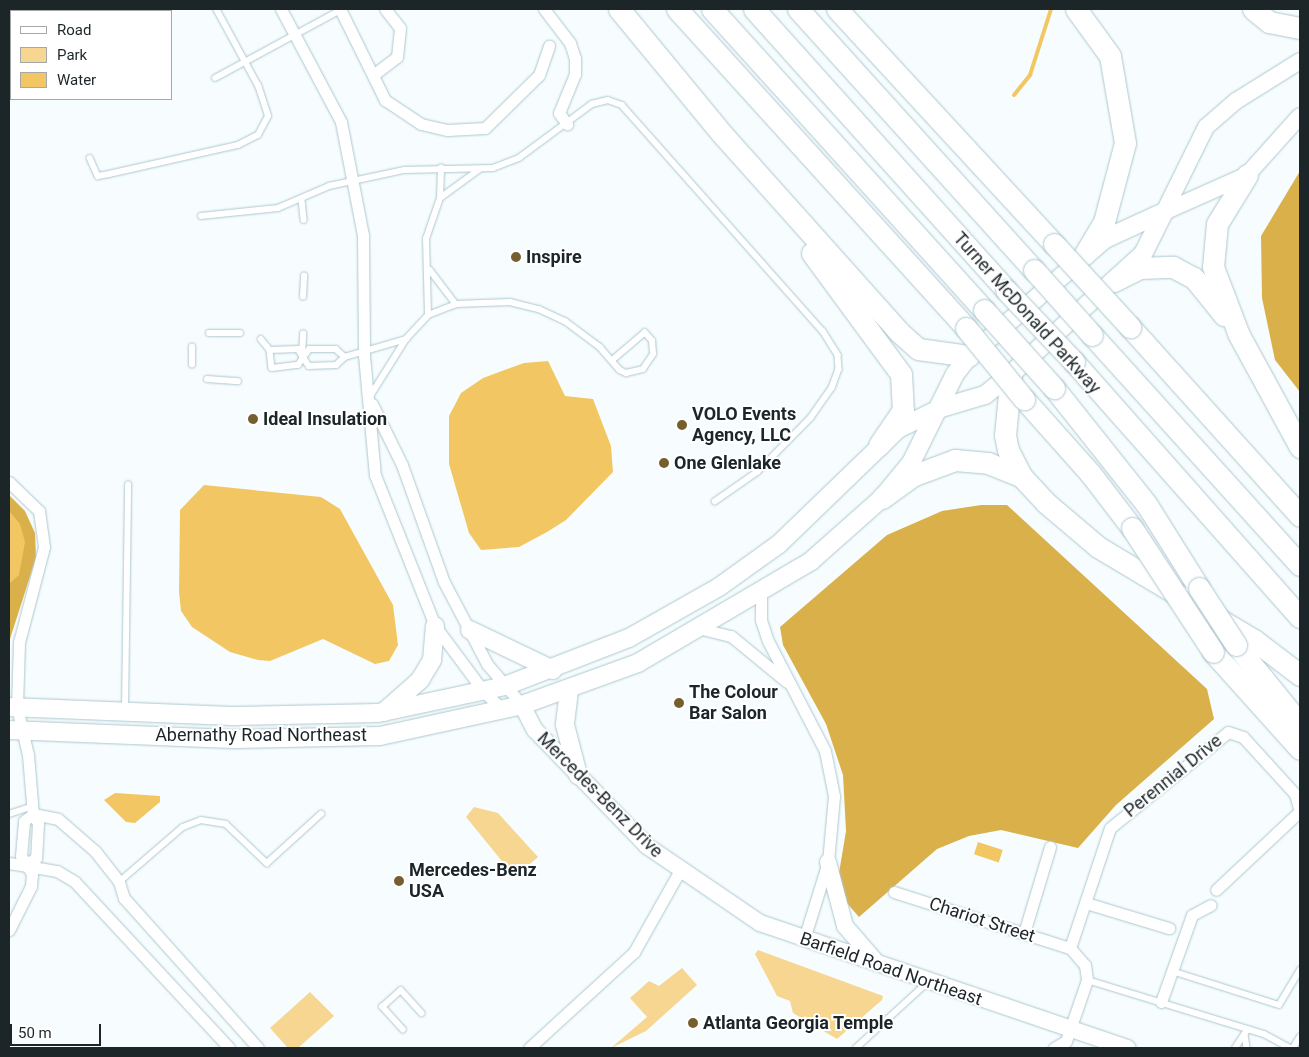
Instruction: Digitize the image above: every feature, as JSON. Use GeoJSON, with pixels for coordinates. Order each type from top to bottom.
{"type":"FeatureCollection","features":[{"type":"Feature","properties":{"kind":"highway"},"geometry":{"type":"LineString","coordinates":[[619,9],[723,135],[896,364],[904,387],[903,410],[879,446]]}},
{"type":"Feature","properties":{"kind":"highway"},"geometry":{"type":"LineString","coordinates":[[677,9],[966,328],[1024,399],[1090,473],[1132,528],[1213,652],[1300,748]]}},
{"type":"Feature","properties":{"kind":"highway"},"geometry":{"type":"LineString","coordinates":[[712,9],[1054,388],[1147,505],[1236,645],[1300,724]]}},
{"type":"Feature","properties":{"kind":"highway","name":"Turner McDonald Parkway"},"geometry":{"type":"LineString","coordinates":[[754,9],[1006,290],[1074,362],[1300,617]]}},
{"type":"Feature","properties":{"kind":"highway","name":"Turner McDonald Parkway"},"geometry":{"type":"LineString","coordinates":[[798,9],[1300,565]]}},
{"type":"Feature","properties":{"kind":"highway"},"geometry":{"type":"LineString","coordinates":[[837,9],[1130,327],[1300,516]]}},
{"type":"Feature","properties":{"kind":"highway"},"geometry":{"type":"LineString","coordinates":[[1076,9],[1110,56],[1125,143],[1104,222],[1084,254]]}},
{"type":"Feature","properties":{"kind":"highway"},"geometry":{"type":"LineString","coordinates":[[1253,9],[1269,22],[1300,28]]}},
{"type":"Feature","properties":{"kind":"highway"},"geometry":{"type":"LineString","coordinates":[[723,135],[918,349],[969,356]]}},
{"type":"Feature","properties":{"kind":"highway"},"geometry":{"type":"LineString","coordinates":[[1247,175],[1226,204],[1213,239],[1213,267],[1239,335],[1300,447]]}},
{"type":"Feature","properties":{"kind":"highway"},"geometry":{"type":"LineString","coordinates":[[1114,282],[1156,265],[1184,271],[1203,287],[1239,335]]}},
{"type":"Feature","properties":{"kind":"highway"},"geometry":{"type":"LineString","coordinates":[[1011,374],[1005,435],[1022,477]]}},
{"type":"Feature","properties":{"kind":"highway"},"geometry":{"type":"LineString","coordinates":[[882,498],[912,476],[955,460],[988,463],[1022,477],[1098,547],[1254,640],[1300,675]]}},
{"type":"Feature","properties":{"kind":"main road","name":"Abernathy Road Northeast"},"geometry":{"type":"LineString","coordinates":[[14,729],[338,739],[422,730],[503,710],[569,691],[638,663],[702,629],[811,561],[882,498],[911,463],[941,408],[955,374],[969,356],[1084,254],[1122,229],[1164,212]]}},
{"type":"Feature","properties":{"kind":"main road","name":"Abernathy Road Northeast"},"geometry":{"type":"LineString","coordinates":[[13,707],[283,716],[384,712],[484,692],[553,670],[651,627],[750,567],[779,544],[898,429],[941,408],[985,395],[1011,374],[1143,254],[1164,212]]}},
{"type":"Feature","properties":{"kind":"main road"},"geometry":{"type":"LineString","coordinates":[[384,712],[420,680],[428,666],[435,626]]}},
{"type":"Feature","properties":{"kind":"main road"},"geometry":{"type":"LineString","coordinates":[[470,630],[553,670]]}},
{"type":"Feature","properties":{"kind":"main road"},"geometry":{"type":"LineString","coordinates":[[569,691],[565,724],[578,775]]}},
{"type":"Feature","properties":{"kind":"street"},"geometry":{"type":"LineString","coordinates":[[281,9],[298,37],[341,122],[363,235],[364,355],[375,475],[435,626],[484,692],[503,710]]}},
{"type":"Feature","properties":{"kind":"street"},"geometry":{"type":"LineString","coordinates":[[373,74],[397,58],[400,28],[385,9]]}},
{"type":"Feature","properties":{"kind":"street"},"geometry":{"type":"LineString","coordinates":[[544,9],[570,43],[574,58],[575,74],[559,113],[567,124]]}},
{"type":"Feature","properties":{"kind":"street"},"geometry":{"type":"LineString","coordinates":[[341,10],[385,100],[421,124],[447,130],[485,128],[539,74],[549,46]]}},
{"type":"Feature","properties":{"kind":"street","name":"Abernathy Road Northeast"},"geometry":{"type":"LineString","coordinates":[[1164,212],[1206,127],[1236,101],[1300,61]]}},
{"type":"Feature","properties":{"kind":"street","name":"Abernathy Road Northeast"},"geometry":{"type":"LineString","coordinates":[[1164,212],[1247,175],[1300,116]]}},
{"type":"Feature","properties":{"kind":"street"},"geometry":{"type":"LineString","coordinates":[[369,398],[402,465],[444,582],[487,664],[522,705]]}},
{"type":"Feature","properties":{"kind":"street"},"geometry":{"type":"LineString","coordinates":[[9,482],[38,511],[44,547],[19,642],[13,707],[14,729],[28,755],[33,810],[38,823],[36,858],[26,864]]}},
{"type":"Feature","properties":{"kind":"street"},"geometry":{"type":"LineString","coordinates":[[761,593],[761,620],[815,729],[831,772],[834,819],[828,862],[804,939]]}},
{"type":"Feature","properties":{"kind":"street"},"geometry":{"type":"LineString","coordinates":[[702,629],[731,636],[747,647],[794,689]]}},
{"type":"Feature","properties":{"kind":"street","name":"Mercedes-Benz Drive"},"geometry":{"type":"LineString","coordinates":[[522,705],[532,726],[578,775],[674,868]]}},
{"type":"Feature","properties":{"kind":"street","name":"Mercedes-Benz Drive"},"geometry":{"type":"LineString","coordinates":[[503,710],[532,726]]}},
{"type":"Feature","properties":{"kind":"street","name":"Perennial Drive"},"geometry":{"type":"LineString","coordinates":[[1070,948],[1110,828],[1228,732],[1243,737],[1295,794],[1300,810],[1216,890]]}},
{"type":"Feature","properties":{"kind":"street"},"geometry":{"type":"LineString","coordinates":[[33,810],[58,818],[95,851],[119,882],[124,898],[258,1048]]}},
{"type":"Feature","properties":{"kind":"street"},"geometry":{"type":"LineString","coordinates":[[1024,933],[1050,848]]}},
{"type":"Feature","properties":{"kind":"street"},"geometry":{"type":"LineString","coordinates":[[828,862],[845,926],[884,969]]}},
{"type":"Feature","properties":{"kind":"street"},"geometry":{"type":"LineString","coordinates":[[9,863],[26,864],[57,871],[75,882],[229,1048]]}},
{"type":"Feature","properties":{"kind":"street"},"geometry":{"type":"LineString","coordinates":[[9,930],[31,886],[26,864]]}},
{"type":"Feature","properties":{"kind":"street"},"geometry":{"type":"LineString","coordinates":[[529,1048],[634,952],[674,868]]}},
{"type":"Feature","properties":{"kind":"street","name":"Barfield Road Northeast"},"geometry":{"type":"LineString","coordinates":[[674,868],[760,923],[927,983],[1069,1039],[1127,1048]]}},
{"type":"Feature","properties":{"kind":"street","name":"Chariot Street"},"geometry":{"type":"LineString","coordinates":[[894,892],[1070,948]]}},
{"type":"Feature","properties":{"kind":"street"},"geometry":{"type":"LineString","coordinates":[[1086,903],[1169,928]]}},
{"type":"Feature","properties":{"kind":"street"},"geometry":{"type":"LineString","coordinates":[[1161,1002],[1192,915],[1211,905]]}},
{"type":"Feature","properties":{"kind":"street"},"geometry":{"type":"LineString","coordinates":[[1054,1048],[1069,1039],[1087,980],[1085,965],[1070,948]]}},
{"type":"Feature","properties":{"kind":"lane"},"geometry":{"type":"LineString","coordinates":[[90,158],[98,176],[238,145],[258,135],[268,116],[244,63],[216,9]]}},
{"type":"Feature","properties":{"kind":"lane"},"geometry":{"type":"LineString","coordinates":[[215,78],[298,37],[341,10]]}},
{"type":"Feature","properties":{"kind":"lane"},"geometry":{"type":"LineString","coordinates":[[201,216],[302,200],[312,192],[352,180],[441,168],[480,169],[520,158],[592,104],[608,100],[622,105],[817,324],[838,355],[839,369],[832,388],[811,418],[758,472],[715,502]]}},
{"type":"Feature","properties":{"kind":"lane"},"geometry":{"type":"LineString","coordinates":[[428,315],[429,270],[426,239],[440,198],[441,168]]}},
{"type":"Feature","properties":{"kind":"lane"},"geometry":{"type":"LineString","coordinates":[[440,198],[480,169]]}},
{"type":"Feature","properties":{"kind":"lane"},"geometry":{"type":"LineString","coordinates":[[302,200],[304,220]]}},
{"type":"Feature","properties":{"kind":"lane"},"geometry":{"type":"LineString","coordinates":[[429,270],[456,304]]}},
{"type":"Feature","properties":{"kind":"lane"},"geometry":{"type":"LineString","coordinates":[[303,296],[304,276]]}},
{"type":"Feature","properties":{"kind":"lane"},"geometry":{"type":"LineString","coordinates":[[369,398],[406,340],[428,315],[456,304],[510,302],[539,309],[565,321],[626,373],[642,369],[654,354],[652,342],[645,333],[612,361]]}},
{"type":"Feature","properties":{"kind":"lane"},"geometry":{"type":"LineString","coordinates":[[209,333],[240,332]]}},
{"type":"Feature","properties":{"kind":"lane"},"geometry":{"type":"LineString","coordinates":[[302,358],[303,334]]}},
{"type":"Feature","properties":{"kind":"lane"},"geometry":{"type":"LineString","coordinates":[[261,339],[270,350],[272,368],[298,365],[309,349],[336,349],[345,357]]}},
{"type":"Feature","properties":{"kind":"lane"},"geometry":{"type":"LineString","coordinates":[[270,350],[298,349],[302,358],[309,366],[336,365],[345,357],[364,355],[386,343],[406,340]]}},
{"type":"Feature","properties":{"kind":"lane"},"geometry":{"type":"LineString","coordinates":[[192,347],[192,365]]}},
{"type":"Feature","properties":{"kind":"lane"},"geometry":{"type":"LineString","coordinates":[[207,379],[238,381]]}},
{"type":"Feature","properties":{"kind":"lane"},"geometry":{"type":"LineString","coordinates":[[125,711],[128,485]]}},
{"type":"Feature","properties":{"kind":"lane"},"geometry":{"type":"LineString","coordinates":[[9,814],[33,810]]}},
{"type":"Feature","properties":{"kind":"lane"},"geometry":{"type":"LineString","coordinates":[[119,882],[183,827],[200,820],[226,824],[267,863],[321,814]]}},
{"type":"Feature","properties":{"kind":"lane"},"geometry":{"type":"LineString","coordinates":[[1172,971],[1279,1005],[1300,970]]}},
{"type":"Feature","properties":{"kind":"lane"},"geometry":{"type":"LineString","coordinates":[[1087,980],[1161,1002],[1292,1048],[1300,1037]]}},
{"type":"Feature","properties":{"kind":"lane"},"geometry":{"type":"LineString","coordinates":[[856,1048],[927,983]]}},
{"type":"Feature","properties":{"kind":"lane"},"geometry":{"type":"LineString","coordinates":[[403,1030],[382,1007],[401,990],[422,1013]]}},
{"type":"Feature","properties":{"kind":"lane"},"geometry":{"type":"LineString","coordinates":[[1235,1048],[1238,1038],[1246,1032]]}},
{"type":"Feature","properties":{"kind":"lane"},"geometry":{"type":"LineString","coordinates":[[1246,1032],[1247,1048]]}},
{"type":"Feature","properties":{"kind":"green space"},"geometry":{"type":"Polygon","coordinates":[[[474,807],[498,813],[538,857],[515,877],[466,817],[474,807]]]}},
{"type":"Feature","properties":{"kind":"green space"},"geometry":{"type":"Polygon","coordinates":[[[758,950],[883,996],[882,1000],[837,1039],[793,1013],[790,1001],[777,996],[755,954],[758,950]]]}},
{"type":"Feature","properties":{"kind":"green space"},"geometry":{"type":"Polygon","coordinates":[[[682,968],[697,985],[646,1031],[611,1048],[647,1017],[630,998],[649,981],[659,986],[682,968]]]}},
{"type":"Feature","properties":{"kind":"green space"},"geometry":{"type":"Polygon","coordinates":[[[310,992],[334,1016],[298,1048],[288,1048],[270,1028],[310,992]]]}},
{"type":"Feature","properties":{"kind":"shaded area"},"geometry":{"type":"Polygon","coordinates":[[[1300,171],[1300,392],[1275,360],[1262,298],[1261,236],[1300,171]]]}},
{"type":"Feature","properties":{"kind":"shaded area"},"geometry":{"type":"Polygon","coordinates":[[[9,495],[25,511],[35,533],[36,558],[9,642],[9,495]]]}},
{"type":"Feature","properties":{"kind":"shaded area"},"geometry":{"type":"Polygon","coordinates":[[[981,505],[1007,505],[1207,689],[1214,719],[1116,805],[1078,848],[1001,830],[969,836],[937,849],[859,917],[845,901],[839,873],[846,831],[843,775],[826,724],[783,645],[780,627],[887,535],[942,511],[981,505]]]}},
{"type":"Feature","properties":{"kind":"water"},"geometry":{"type":"Polygon","coordinates":[[[548,361],[565,396],[593,399],[611,446],[613,472],[566,520],[547,532],[519,547],[481,550],[469,533],[449,464],[449,416],[461,393],[483,378],[524,363],[548,361]]]}},
{"type":"Feature","properties":{"kind":"water"},"geometry":{"type":"Polygon","coordinates":[[[204,485],[321,497],[340,509],[393,605],[398,645],[389,661],[375,664],[323,639],[270,661],[258,660],[230,652],[192,627],[181,611],[179,592],[180,510],[204,485]]]}},
{"type":"Feature","properties":{"kind":"water"},"geometry":{"type":"Polygon","coordinates":[[[9,511],[20,524],[25,542],[19,575],[9,584],[9,511]]]}},
{"type":"Feature","properties":{"kind":"water"},"geometry":{"type":"Polygon","coordinates":[[[115,793],[160,796],[160,802],[135,823],[126,822],[104,800],[115,793]]]}},
{"type":"Feature","properties":{"kind":"water"},"geometry":{"type":"Polygon","coordinates":[[[978,842],[1003,850],[999,862],[974,854],[978,842]]]}},
{"type":"Feature","properties":{"kind":"waterway"},"geometry":{"type":"LineString","coordinates":[[1014,95],[1030,75],[1051,9]]}},
{"type":"Feature","properties":{"kind":"place","name":"Inspire"},"geometry":{"type":"Point","coordinates":[516,257]}},
{"type":"Feature","properties":{"kind":"place","name":"Ideal Insulation"},"geometry":{"type":"Point","coordinates":[253,419]}},
{"type":"Feature","properties":{"kind":"place","name":"VOLO Events Agency, LLC"},"geometry":{"type":"Point","coordinates":[682,425]}},
{"type":"Feature","properties":{"kind":"place","name":"One Glenlake"},"geometry":{"type":"Point","coordinates":[664,463]}},
{"type":"Feature","properties":{"kind":"place","name":"The Colour Bar Salon"},"geometry":{"type":"Point","coordinates":[679,703]}},
{"type":"Feature","properties":{"kind":"place","name":"Mercedes-Benz USA"},"geometry":{"type":"Point","coordinates":[399,881]}},
{"type":"Feature","properties":{"kind":"place","name":"Atlanta Georgia Temple"},"geometry":{"type":"Point","coordinates":[693,1023]}}]}
